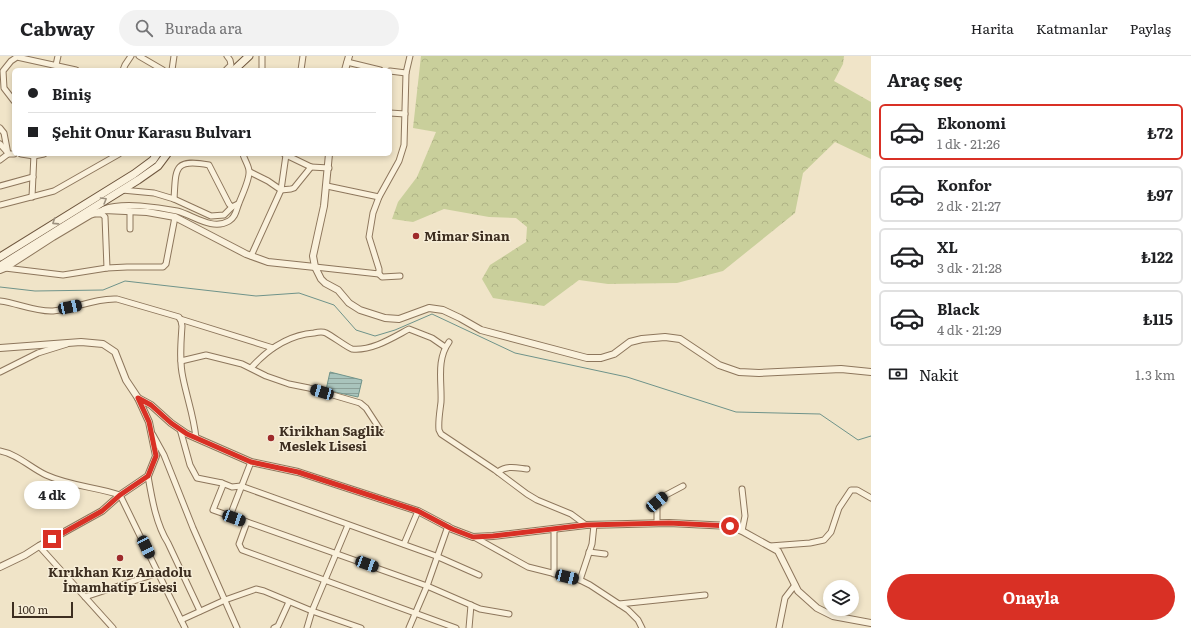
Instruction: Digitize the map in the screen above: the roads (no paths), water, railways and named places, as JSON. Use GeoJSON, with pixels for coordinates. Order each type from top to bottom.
{"type":"FeatureCollection","features":[{"type":"Feature","properties":{"kind":"main road"},"geometry":{"type":"LineString","coordinates":[[236,68],[249,56]]}},
{"type":"Feature","properties":{"kind":"main road"},"geometry":{"type":"LineString","coordinates":[[241,68],[254,56]]}},
{"type":"Feature","properties":{"kind":"main road"},"geometry":{"type":"LineString","coordinates":[[0,257],[134,174],[153,160],[156,156]]}},
{"type":"Feature","properties":{"kind":"main road"},"geometry":{"type":"LineString","coordinates":[[2,268],[158,166],[166,156]]}},
{"type":"Feature","properties":{"kind":"street"},"geometry":{"type":"LineString","coordinates":[[56,65],[58,56]]}},
{"type":"Feature","properties":{"kind":"street"},"geometry":{"type":"LineString","coordinates":[[124,68],[131,56]]}},
{"type":"Feature","properties":{"kind":"street"},"geometry":{"type":"LineString","coordinates":[[139,56],[160,68]]}},
{"type":"Feature","properties":{"kind":"street"},"geometry":{"type":"LineString","coordinates":[[172,68],[174,56]]}},
{"type":"Feature","properties":{"kind":"street"},"geometry":{"type":"LineString","coordinates":[[227,56],[231,65],[228,68]]}},
{"type":"Feature","properties":{"kind":"street"},"geometry":{"type":"LineString","coordinates":[[262,56],[262,68]]}},
{"type":"Feature","properties":{"kind":"street"},"geometry":{"type":"LineString","coordinates":[[301,68],[303,56]]}},
{"type":"Feature","properties":{"kind":"street"},"geometry":{"type":"LineString","coordinates":[[378,274],[379,269],[369,237],[373,213],[379,197],[399,161],[404,145],[406,74],[410,56]]}},
{"type":"Feature","properties":{"kind":"street"},"geometry":{"type":"LineString","coordinates":[[12,99],[2,90],[2,70],[11,60],[17,57],[68,68]]}},
{"type":"Feature","properties":{"kind":"street"},"geometry":{"type":"LineString","coordinates":[[348,59],[372,68]]}},
{"type":"Feature","properties":{"kind":"street"},"geometry":{"type":"LineString","coordinates":[[392,71],[406,74]]}},
{"type":"Feature","properties":{"kind":"street"},"geometry":{"type":"LineString","coordinates":[[392,113],[406,114]]}},
{"type":"Feature","properties":{"kind":"street"},"geometry":{"type":"LineString","coordinates":[[0,128],[4,133],[11,154]]}},
{"type":"Feature","properties":{"kind":"street"},"geometry":{"type":"LineString","coordinates":[[0,144],[11,154]]}},
{"type":"Feature","properties":{"kind":"street"},"geometry":{"type":"LineString","coordinates":[[0,160],[11,154]]}},
{"type":"Feature","properties":{"kind":"street"},"geometry":{"type":"LineString","coordinates":[[32,197],[34,156]]}},
{"type":"Feature","properties":{"kind":"street"},"geometry":{"type":"LineString","coordinates":[[0,205],[54,191],[115,156]]}},
{"type":"Feature","properties":{"kind":"street"},"geometry":{"type":"LineString","coordinates":[[2,268],[90,215],[110,207],[137,206],[162,208],[179,212],[200,220],[220,224],[229,221],[236,214],[238,204],[245,189],[250,172],[244,156]]}},
{"type":"Feature","properties":{"kind":"street"},"geometry":{"type":"LineString","coordinates":[[250,256],[281,190],[285,156]]}},
{"type":"Feature","properties":{"kind":"street"},"geometry":{"type":"LineString","coordinates":[[287,156],[311,167],[329,168]]}},
{"type":"Feature","properties":{"kind":"street"},"geometry":{"type":"LineString","coordinates":[[329,156],[324,206],[313,256],[315,267],[321,279],[325,283],[338,290],[349,303],[360,310],[385,318],[399,319],[429,308],[443,310],[481,330],[587,358],[601,358],[614,354],[630,342],[642,339],[665,337],[680,339],[719,365],[739,372],[759,373],[841,369],[871,372]]}},
{"type":"Feature","properties":{"kind":"street"},"geometry":{"type":"LineString","coordinates":[[174,199],[176,171],[181,164],[196,162],[209,165],[232,207]]}},
{"type":"Feature","properties":{"kind":"street"},"geometry":{"type":"LineString","coordinates":[[250,172],[268,181],[281,190],[294,188],[311,167]]}},
{"type":"Feature","properties":{"kind":"street"},"geometry":{"type":"LineString","coordinates":[[0,186],[33,177]]}},
{"type":"Feature","properties":{"kind":"street"},"geometry":{"type":"LineString","coordinates":[[327,186],[379,197]]}},
{"type":"Feature","properties":{"kind":"street"},"geometry":{"type":"LineString","coordinates":[[121,190],[154,193],[174,199],[211,216],[224,215],[232,207],[238,204]]}},
{"type":"Feature","properties":{"kind":"street"},"geometry":{"type":"LineString","coordinates":[[90,215],[104,210],[147,212],[175,217],[250,256],[268,262],[378,274],[382,277],[400,276]]}},
{"type":"Feature","properties":{"kind":"street"},"geometry":{"type":"LineString","coordinates":[[130,211],[130,229]]}},
{"type":"Feature","properties":{"kind":"street"},"geometry":{"type":"LineString","coordinates":[[90,215],[102,214],[105,217],[107,268]]}},
{"type":"Feature","properties":{"kind":"street"},"geometry":{"type":"LineString","coordinates":[[2,268],[63,274],[107,268],[164,267],[166,264],[175,217]]}},
{"type":"Feature","properties":{"kind":"street"},"geometry":{"type":"LineString","coordinates":[[0,301],[53,311],[107,298],[117,299],[173,315],[180,319],[273,348]]}},
{"type":"Feature","properties":{"kind":"street"},"geometry":{"type":"LineString","coordinates":[[180,319],[182,326],[181,361],[183,377],[193,415],[196,438]]}},
{"type":"Feature","properties":{"kind":"street"},"geometry":{"type":"LineString","coordinates":[[251,368],[261,357],[273,348],[303,334],[324,332],[338,339],[349,349],[361,349],[384,342],[409,329],[432,338],[445,347]]}},
{"type":"Feature","properties":{"kind":"street"},"geometry":{"type":"LineString","coordinates":[[0,348],[81,342],[103,344],[115,352],[126,380],[138,398],[149,422],[156,456],[148,476],[153,501],[163,535],[200,611]]}},
{"type":"Feature","properties":{"kind":"street"},"geometry":{"type":"LineString","coordinates":[[449,342],[445,347],[440,370],[441,394],[438,430],[441,434],[537,500],[571,514],[586,525]]}},
{"type":"Feature","properties":{"kind":"street"},"geometry":{"type":"LineString","coordinates":[[0,372],[38,354],[70,343]]}},
{"type":"Feature","properties":{"kind":"street"},"geometry":{"type":"LineString","coordinates":[[181,361],[206,355],[242,364],[266,376],[289,384],[309,388],[360,403],[366,408],[381,431]]}},
{"type":"Feature","properties":{"kind":"street"},"geometry":{"type":"LineString","coordinates":[[138,398],[151,405],[180,429],[196,438],[251,462],[298,472],[418,511],[473,537],[528,567],[580,580],[628,610],[638,620],[642,628]]}},
{"type":"Feature","properties":{"kind":"street"},"geometry":{"type":"LineString","coordinates":[[180,429],[190,465],[196,478],[222,483],[232,487],[241,486],[404,544],[479,575]]}},
{"type":"Feature","properties":{"kind":"street"},"geometry":{"type":"LineString","coordinates":[[150,431],[164,455],[193,528],[237,628]]}},
{"type":"Feature","properties":{"kind":"street"},"geometry":{"type":"LineString","coordinates":[[0,452],[11,454],[52,477],[86,488],[120,495],[185,628]]}},
{"type":"Feature","properties":{"kind":"street"},"geometry":{"type":"LineString","coordinates":[[230,516],[251,462]]}},
{"type":"Feature","properties":{"kind":"street"},"geometry":{"type":"LineString","coordinates":[[498,472],[503,468],[508,467],[527,469]]}},
{"type":"Feature","properties":{"kind":"street"},"geometry":{"type":"LineString","coordinates":[[0,567],[25,556],[39,546],[102,511],[120,495],[148,476]]}},
{"type":"Feature","properties":{"kind":"street"},"geometry":{"type":"LineString","coordinates":[[222,483],[223,485],[213,510],[427,586],[480,609],[509,614]]}},
{"type":"Feature","properties":{"kind":"street"},"geometry":{"type":"LineString","coordinates":[[657,523],[657,502],[666,494],[683,486]]}},
{"type":"Feature","properties":{"kind":"street"},"geometry":{"type":"LineString","coordinates":[[742,489],[746,516],[742,531]]}},
{"type":"Feature","properties":{"kind":"street"},"geometry":{"type":"LineString","coordinates":[[769,546],[810,543],[824,540],[831,532],[838,508],[851,490],[857,490],[871,498]]}},
{"type":"Feature","properties":{"kind":"street"},"geometry":{"type":"LineString","coordinates":[[404,544],[418,511]]}},
{"type":"Feature","properties":{"kind":"street"},"geometry":{"type":"LineString","coordinates":[[247,522],[239,544],[242,550],[456,628]]}},
{"type":"Feature","properties":{"kind":"street"},"geometry":{"type":"LineString","coordinates":[[473,537],[586,525],[657,523],[730,526],[778,551],[798,591],[817,608],[833,616],[871,623]]}},
{"type":"Feature","properties":{"kind":"street"},"geometry":{"type":"LineString","coordinates":[[307,628],[312,611],[348,525]]}},
{"type":"Feature","properties":{"kind":"street"},"geometry":{"type":"LineString","coordinates":[[580,580],[592,544],[594,525]]}},
{"type":"Feature","properties":{"kind":"street"},"geometry":{"type":"LineString","coordinates":[[409,628],[427,586],[436,556],[448,526]]}},
{"type":"Feature","properties":{"kind":"street"},"geometry":{"type":"LineString","coordinates":[[554,529],[554,574]]}},
{"type":"Feature","properties":{"kind":"street"},"geometry":{"type":"LineString","coordinates":[[39,546],[113,628]]}},
{"type":"Feature","properties":{"kind":"street"},"geometry":{"type":"LineString","coordinates":[[589,552],[604,554]]}},
{"type":"Feature","properties":{"kind":"street"},"geometry":{"type":"LineString","coordinates":[[85,597],[158,573]]}},
{"type":"Feature","properties":{"kind":"street"},"geometry":{"type":"LineString","coordinates":[[779,628],[785,598],[795,586]]}},
{"type":"Feature","properties":{"kind":"street"},"geometry":{"type":"LineString","coordinates":[[181,620],[256,588],[312,611],[361,628]]}},
{"type":"Feature","properties":{"kind":"street"},"geometry":{"type":"LineString","coordinates":[[620,604],[705,595]]}},
{"type":"Feature","properties":{"kind":"street"},"geometry":{"type":"LineString","coordinates":[[274,628],[278,626],[289,602]]}},
{"type":"Feature","properties":{"kind":"street"},"geometry":{"type":"LineString","coordinates":[[469,628],[471,605]]}},
{"type":"Feature","properties":{"kind":"water"},"geometry":{"type":"Polygon","coordinates":[[[330,372],[362,380],[358,397],[326,390],[330,372]]]}},
{"type":"Feature","properties":{"kind":"waterway"},"geometry":{"type":"LineString","coordinates":[[0,287],[35,291],[103,290],[125,281],[256,296],[299,293],[334,305],[356,330],[375,336],[395,330],[432,314],[515,353],[627,377],[736,412],[820,414],[858,440],[871,436]]}},
{"type":"Feature","properties":{"kind":"place","name":"Mimar Sinan"},"geometry":{"type":"Point","coordinates":[416,236]}},
{"type":"Feature","properties":{"kind":"place","name":"Kirikhan Saglik Meslek Lisesi"},"geometry":{"type":"Point","coordinates":[271,438]}},
{"type":"Feature","properties":{"kind":"place","name":"Kırıkhan Kız Anadolu İmamhatip Lisesi"},"geometry":{"type":"Point","coordinates":[120,558]}}]}
